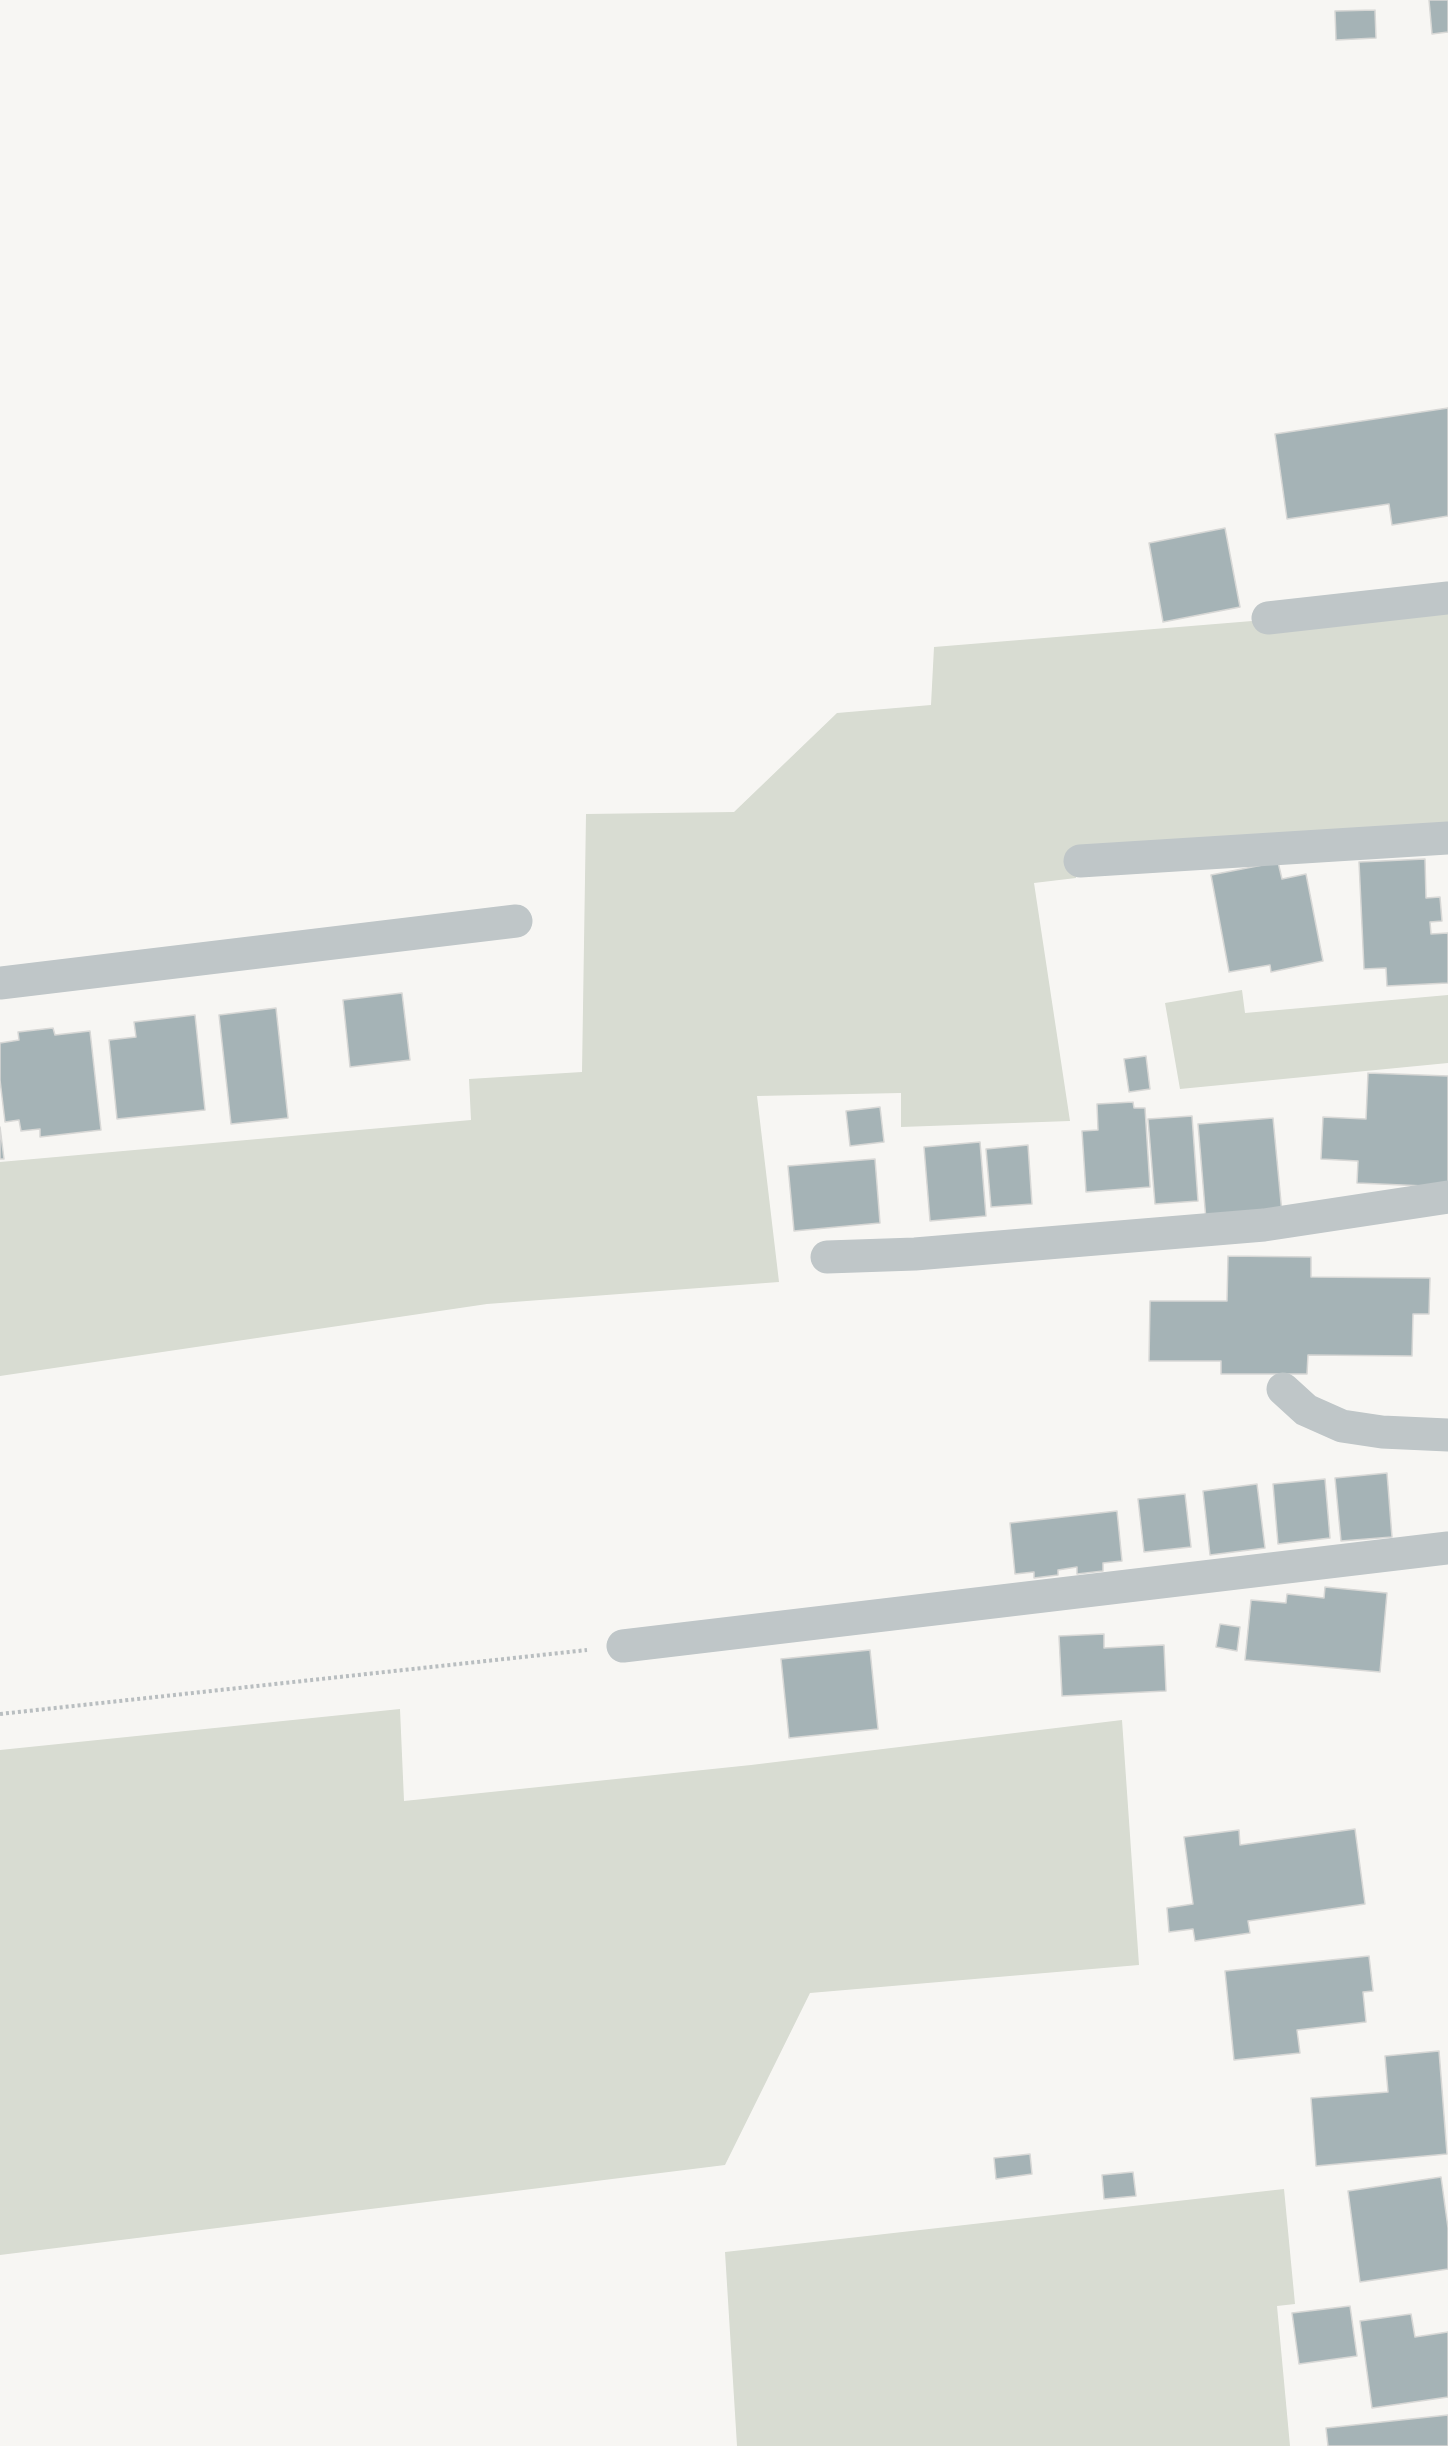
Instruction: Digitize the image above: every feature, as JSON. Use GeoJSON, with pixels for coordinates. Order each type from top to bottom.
{"type":"FeatureCollection","features":[{"type":"Feature","properties":{"kind":"street"},"geometry":{"type":"LineString","coordinates":[[1268,618],[1448,598]]}},
{"type":"Feature","properties":{"kind":"street"},"geometry":{"type":"LineString","coordinates":[[1080,861],[1448,838]]}},
{"type":"Feature","properties":{"kind":"street"},"geometry":{"type":"LineString","coordinates":[[0,984],[516,921]]}},
{"type":"Feature","properties":{"kind":"street"},"geometry":{"type":"LineString","coordinates":[[827,1257],[915,1254],[1264,1225],[1448,1197]]}},
{"type":"Feature","properties":{"kind":"street"},"geometry":{"type":"LineString","coordinates":[[1283,1389],[1306,1410],[1342,1426],[1382,1432],[1448,1435]]}},
{"type":"Feature","properties":{"kind":"street"},"geometry":{"type":"LineString","coordinates":[[623,1646],[1448,1548]]}},
{"type":"Feature","properties":{"kind":"path"},"geometry":{"type":"LineString","coordinates":[[0,1714],[623,1646]]}},
{"type":"Feature","properties":{"kind":"shaded area"},"geometry":{"type":"Polygon","coordinates":[[[1448,605],[1448,825],[1072,852],[1076,878],[1034,883],[1070,1121],[901,1127],[901,1093],[757,1096],[779,1282],[487,1304],[0,1376],[0,1162],[471,1120],[469,1079],[582,1072],[586,814],[734,812],[837,713],[931,705],[934,647],[1448,605]]]}},
{"type":"Feature","properties":{"kind":"shaded area"},"geometry":{"type":"Polygon","coordinates":[[[1242,990],[1245,1013],[1448,995],[1448,1063],[1180,1089],[1165,1003],[1242,990]]]}},
{"type":"Feature","properties":{"kind":"shaded area"},"geometry":{"type":"Polygon","coordinates":[[[400,1709],[404,1801],[751,1765],[1122,1720],[1139,1965],[810,1993],[725,2165],[0,2255],[0,1750],[400,1709]]]}},
{"type":"Feature","properties":{"kind":"shaded area"},"geometry":{"type":"Polygon","coordinates":[[[1284,2189],[1295,2304],[1277,2306],[1290,2446],[737,2446],[725,2252],[1284,2189]]]}},
{"type":"Feature","properties":{"kind":"building"},"geometry":{"type":"Polygon","coordinates":[[[1429,0],[1448,0],[1448,32],[1432,34],[1429,0]]]}},
{"type":"Feature","properties":{"kind":"building"},"geometry":{"type":"Polygon","coordinates":[[[1375,10],[1376,38],[1336,40],[1335,11],[1375,10]]]}},
{"type":"Feature","properties":{"kind":"building"},"geometry":{"type":"Polygon","coordinates":[[[1448,408],[1448,516],[1392,525],[1389,504],[1287,519],[1275,434],[1448,408]]]}},
{"type":"Feature","properties":{"kind":"building"},"geometry":{"type":"Polygon","coordinates":[[[1225,528],[1240,607],[1163,622],[1149,543],[1225,528]]]}},
{"type":"Feature","properties":{"kind":"building"},"geometry":{"type":"Polygon","coordinates":[[[1425,859],[1426,898],[1440,897],[1442,921],[1430,922],[1431,934],[1448,933],[1448,983],[1387,986],[1386,968],[1364,969],[1359,862],[1425,859]]]}},
{"type":"Feature","properties":{"kind":"building"},"geometry":{"type":"Polygon","coordinates":[[[1278,862],[1282,879],[1306,874],[1323,961],[1271,972],[1270,965],[1229,972],[1211,875],[1278,862]]]}},
{"type":"Feature","properties":{"kind":"building"},"geometry":{"type":"Polygon","coordinates":[[[402,993],[410,1060],[350,1067],[343,1000],[402,993]]]}},
{"type":"Feature","properties":{"kind":"building"},"geometry":{"type":"Polygon","coordinates":[[[276,1008],[288,1118],[231,1124],[219,1015],[276,1008]]]}},
{"type":"Feature","properties":{"kind":"building"},"geometry":{"type":"Polygon","coordinates":[[[195,1015],[205,1110],[117,1119],[109,1040],[136,1037],[134,1022],[195,1015]]]}},
{"type":"Feature","properties":{"kind":"building"},"geometry":{"type":"Polygon","coordinates":[[[53,1028],[55,1035],[90,1031],[101,1130],[40,1137],[40,1129],[21,1131],[19,1120],[5,1122],[0,1080],[0,1043],[19,1040],[18,1032],[53,1028]]]}},
{"type":"Feature","properties":{"kind":"building"},"geometry":{"type":"Polygon","coordinates":[[[1146,1056],[1150,1089],[1129,1092],[1124,1059],[1146,1056]]]}},
{"type":"Feature","properties":{"kind":"building"},"geometry":{"type":"Polygon","coordinates":[[[1368,1073],[1448,1076],[1448,1187],[1357,1183],[1358,1161],[1321,1159],[1323,1117],[1366,1119],[1368,1073]]]}},
{"type":"Feature","properties":{"kind":"building"},"geometry":{"type":"Polygon","coordinates":[[[1133,1102],[1134,1108],[1145,1108],[1150,1187],[1086,1192],[1082,1131],[1098,1130],[1097,1104],[1133,1102]]]}},
{"type":"Feature","properties":{"kind":"building"},"geometry":{"type":"Polygon","coordinates":[[[880,1107],[884,1142],[850,1146],[846,1111],[880,1107]]]}},
{"type":"Feature","properties":{"kind":"building"},"geometry":{"type":"Polygon","coordinates":[[[1192,1116],[1198,1201],[1155,1204],[1148,1119],[1192,1116]]]}},
{"type":"Feature","properties":{"kind":"building"},"geometry":{"type":"Polygon","coordinates":[[[1273,1118],[1282,1213],[1206,1220],[1198,1124],[1273,1118]]]}},
{"type":"Feature","properties":{"kind":"building"},"geometry":{"type":"Polygon","coordinates":[[[0,1127],[4,1159],[0,1159],[0,1127]]]}},
{"type":"Feature","properties":{"kind":"building"},"geometry":{"type":"Polygon","coordinates":[[[980,1142],[986,1216],[930,1221],[924,1147],[980,1142]]]}},
{"type":"Feature","properties":{"kind":"building"},"geometry":{"type":"Polygon","coordinates":[[[1028,1145],[1032,1204],[991,1207],[986,1149],[1028,1145]]]}},
{"type":"Feature","properties":{"kind":"building"},"geometry":{"type":"Polygon","coordinates":[[[875,1159],[880,1223],[794,1231],[788,1166],[875,1159]]]}},
{"type":"Feature","properties":{"kind":"building"},"geometry":{"type":"Polygon","coordinates":[[[1228,1256],[1311,1257],[1311,1277],[1430,1278],[1429,1314],[1413,1314],[1412,1356],[1308,1355],[1307,1374],[1221,1374],[1221,1361],[1149,1361],[1150,1301],[1227,1301],[1228,1256]]]}},
{"type":"Feature","properties":{"kind":"building"},"geometry":{"type":"Polygon","coordinates":[[[1387,1473],[1392,1537],[1341,1541],[1335,1478],[1387,1473]]]}},
{"type":"Feature","properties":{"kind":"building"},"geometry":{"type":"Polygon","coordinates":[[[1325,1479],[1330,1538],[1278,1544],[1273,1484],[1325,1479]]]}},
{"type":"Feature","properties":{"kind":"building"},"geometry":{"type":"Polygon","coordinates":[[[1257,1484],[1265,1548],[1210,1555],[1203,1491],[1257,1484]]]}},
{"type":"Feature","properties":{"kind":"building"},"geometry":{"type":"Polygon","coordinates":[[[1185,1494],[1191,1547],[1144,1552],[1138,1499],[1185,1494]]]}},
{"type":"Feature","properties":{"kind":"building"},"geometry":{"type":"Polygon","coordinates":[[[1117,1511],[1122,1561],[1103,1563],[1103,1571],[1077,1574],[1077,1567],[1058,1570],[1058,1575],[1034,1578],[1034,1572],[1015,1574],[1010,1523],[1117,1511]]]}},
{"type":"Feature","properties":{"kind":"building"},"geometry":{"type":"Polygon","coordinates":[[[1325,1587],[1387,1593],[1380,1672],[1245,1660],[1251,1600],[1286,1603],[1287,1594],[1324,1598],[1325,1587]]]}},
{"type":"Feature","properties":{"kind":"building"},"geometry":{"type":"Polygon","coordinates":[[[1220,1624],[1240,1627],[1237,1651],[1216,1647],[1220,1624]]]}},
{"type":"Feature","properties":{"kind":"building"},"geometry":{"type":"Polygon","coordinates":[[[1104,1634],[1104,1648],[1164,1645],[1166,1691],[1062,1696],[1059,1636],[1104,1634]]]}},
{"type":"Feature","properties":{"kind":"building"},"geometry":{"type":"Polygon","coordinates":[[[870,1650],[878,1729],[789,1738],[781,1659],[870,1650]]]}},
{"type":"Feature","properties":{"kind":"building"},"geometry":{"type":"Polygon","coordinates":[[[1355,1829],[1365,1904],[1248,1921],[1250,1933],[1195,1941],[1193,1929],[1169,1932],[1167,1908],[1193,1904],[1184,1837],[1239,1830],[1240,1845],[1355,1829]]]}},
{"type":"Feature","properties":{"kind":"building"},"geometry":{"type":"Polygon","coordinates":[[[1369,1956],[1373,1991],[1363,1992],[1366,2022],[1297,2030],[1300,2053],[1234,2060],[1225,1971],[1369,1956]]]}},
{"type":"Feature","properties":{"kind":"building"},"geometry":{"type":"Polygon","coordinates":[[[1439,2051],[1447,2154],[1316,2166],[1311,2098],[1388,2092],[1385,2056],[1439,2051]]]}},
{"type":"Feature","properties":{"kind":"building"},"geometry":{"type":"Polygon","coordinates":[[[1030,2154],[1032,2174],[996,2179],[994,2158],[1030,2154]]]}},
{"type":"Feature","properties":{"kind":"building"},"geometry":{"type":"Polygon","coordinates":[[[1133,2172],[1136,2196],[1104,2199],[1102,2175],[1133,2172]]]}},
{"type":"Feature","properties":{"kind":"building"},"geometry":{"type":"Polygon","coordinates":[[[1441,2177],[1448,2228],[1448,2269],[1360,2282],[1348,2191],[1441,2177]]]}},
{"type":"Feature","properties":{"kind":"building"},"geometry":{"type":"Polygon","coordinates":[[[1350,2306],[1357,2356],[1299,2364],[1292,2313],[1350,2306]]]}},
{"type":"Feature","properties":{"kind":"building"},"geometry":{"type":"Polygon","coordinates":[[[1411,2314],[1415,2337],[1448,2332],[1448,2397],[1372,2408],[1360,2321],[1411,2314]]]}},
{"type":"Feature","properties":{"kind":"building"},"geometry":{"type":"Polygon","coordinates":[[[1448,2415],[1448,2446],[1328,2446],[1326,2428],[1448,2415]]]}}]}
